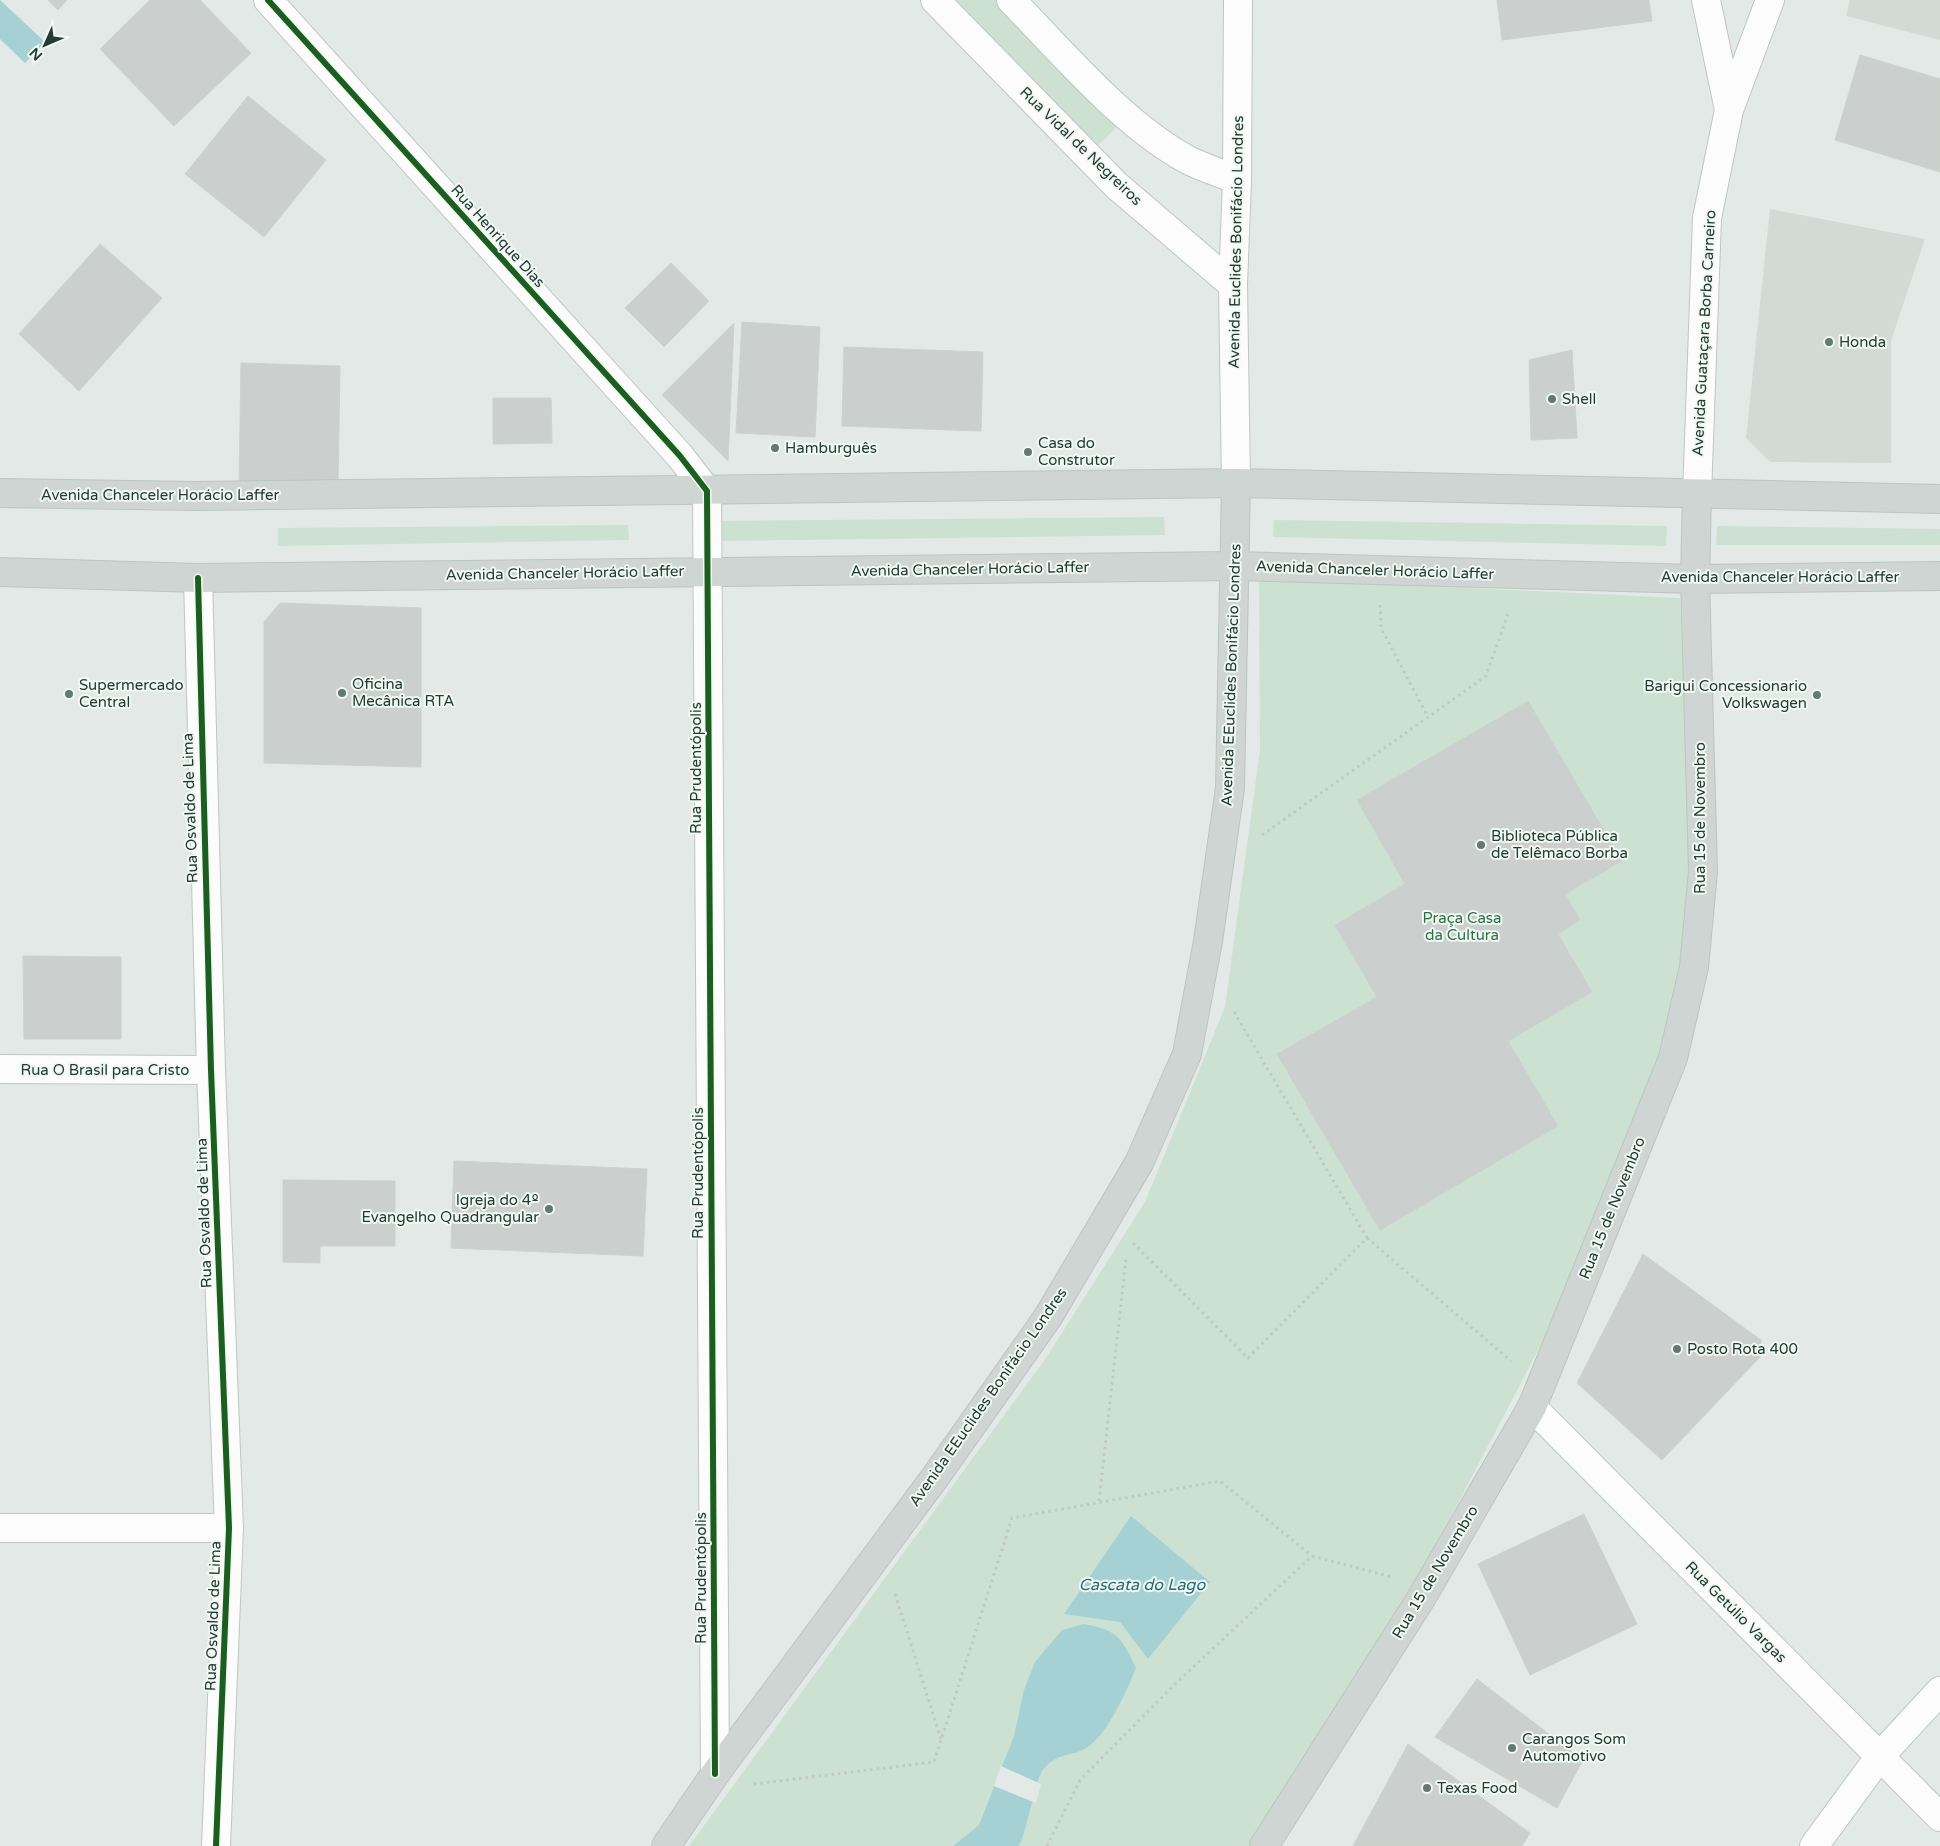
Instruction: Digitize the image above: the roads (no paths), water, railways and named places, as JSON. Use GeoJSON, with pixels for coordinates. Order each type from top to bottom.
{"type":"FeatureCollection","features":[{"type":"Feature","properties":{"kind":"main road","name":"Avenida Chanceler Horácio Laffer"},"geometry":{"type":"LineString","coordinates":[[0,493],[195,496],[1236,483],[1697,495],[1940,499]]}},
{"type":"Feature","properties":{"kind":"main road","name":"Avenida EEuclides Bonifácio Londres"},"geometry":{"type":"LineString","coordinates":[[666,1846],[714,1774],[936,1476],[1048,1317],[1139,1163],[1175,1081],[1186,1054],[1208,941],[1230,788],[1236,566],[1236,483]]}},
{"type":"Feature","properties":{"kind":"main road","name":"Rua 15 de Novembro"},"geometry":{"type":"LineString","coordinates":[[1264,1846],[1422,1597],[1532,1407],[1673,1058],[1694,967],[1703,872],[1695,578],[1697,495]]}},
{"type":"Feature","properties":{"kind":"main road","name":"Avenida Chanceler Horácio Laffer"},"geometry":{"type":"LineString","coordinates":[[0,572],[198,578],[1236,566],[1695,578],[1940,576]]}},
{"type":"Feature","properties":{"kind":"street","name":"Rua Henrique Dias"},"geometry":{"type":"LineString","coordinates":[[268,0],[680,456],[707,491]]}},
{"type":"Feature","properties":{"kind":"street","name":"Rua Vidal de Negreiros"},"geometry":{"type":"LineString","coordinates":[[935,0],[1116,185],[1233,285]]}},
{"type":"Feature","properties":{"kind":"street"},"geometry":{"type":"LineString","coordinates":[[1011,0],[1117,107],[1152,136],[1188,160],[1238,180]]}},
{"type":"Feature","properties":{"kind":"street","name":"Avenida Euclides Bonifácio Londres"},"geometry":{"type":"LineString","coordinates":[[1236,483],[1233,285],[1238,180],[1238,0]]}},
{"type":"Feature","properties":{"kind":"street"},"geometry":{"type":"LineString","coordinates":[[1706,0],[1729,110]]}},
{"type":"Feature","properties":{"kind":"street","name":"Avenida Guataçara Borba Carneiro"},"geometry":{"type":"LineString","coordinates":[[1697,495],[1707,218],[1729,110],[1770,0]]}},
{"type":"Feature","properties":{"kind":"street","name":"Rua Prudentópolis"},"geometry":{"type":"LineString","coordinates":[[707,491],[714,1774]]}},
{"type":"Feature","properties":{"kind":"street","name":"Rua Osvaldo de Lima"},"geometry":{"type":"LineString","coordinates":[[198,578],[211,1070],[229,1528],[216,1846]]}},
{"type":"Feature","properties":{"kind":"street","name":"Rua O Brasil para Cristo"},"geometry":{"type":"LineString","coordinates":[[0,1069],[211,1070]]}},
{"type":"Feature","properties":{"kind":"street","name":"Rua Getúlio Vargas"},"geometry":{"type":"LineString","coordinates":[[1532,1407],[1940,1817]]}},
{"type":"Feature","properties":{"kind":"street"},"geometry":{"type":"LineString","coordinates":[[0,1528],[229,1528]]}},
{"type":"Feature","properties":{"kind":"street"},"geometry":{"type":"LineString","coordinates":[[1814,1846],[1880,1756],[1940,1691]]}},
{"type":"Feature","properties":{"kind":"water"},"geometry":{"type":"Polygon","coordinates":[[[0,0],[45,42],[25,63],[0,39],[0,0]]]}},
{"type":"Feature","properties":{"kind":"water","name":"Cascata do Lago"},"geometry":{"type":"Polygon","coordinates":[[[1131,1516],[1210,1582],[1148,1659],[1120,1622],[1064,1614],[1131,1516]]]}},
{"type":"Feature","properties":{"kind":"water"},"geometry":{"type":"Polygon","coordinates":[[[1084,1624],[1104,1629],[1118,1637],[1127,1649],[1136,1668],[1110,1721],[1104,1731],[1089,1746],[1054,1760],[1043,1770],[1037,1784],[1019,1846],[953,1846],[979,1825],[1014,1736],[1024,1690],[1035,1662],[1062,1630],[1084,1624]]]}},
{"type":"Feature","properties":{"kind":"place","name":"Honda"},"geometry":{"type":"Point","coordinates":[1829,342]}},
{"type":"Feature","properties":{"kind":"place","name":"Shell"},"geometry":{"type":"Point","coordinates":[1552,399]}},
{"type":"Feature","properties":{"kind":"place","name":"Hamburguês"},"geometry":{"type":"Point","coordinates":[775,448]}},
{"type":"Feature","properties":{"kind":"place","name":"Casa do Construtor"},"geometry":{"type":"Point","coordinates":[1028,452]}},
{"type":"Feature","properties":{"kind":"place","name":"Oficina Mecânica RTA"},"geometry":{"type":"Point","coordinates":[342,693]}},
{"type":"Feature","properties":{"kind":"place","name":"Supermercado Central"},"geometry":{"type":"Point","coordinates":[69,694]}},
{"type":"Feature","properties":{"kind":"place","name":"Barigui Concessionario Volkswagen"},"geometry":{"type":"Point","coordinates":[1817,695]}},
{"type":"Feature","properties":{"kind":"place","name":"Biblioteca Pública de Telêmaco Borba"},"geometry":{"type":"Point","coordinates":[1481,845]}},
{"type":"Feature","properties":{"kind":"place","name":"Igreja do 4º Evangelho Quadrangular"},"geometry":{"type":"Point","coordinates":[549,1209]}},
{"type":"Feature","properties":{"kind":"place","name":"Posto Rota 400"},"geometry":{"type":"Point","coordinates":[1677,1349]}},
{"type":"Feature","properties":{"kind":"place","name":"Carangos Som Automotivo"},"geometry":{"type":"Point","coordinates":[1512,1748]}},
{"type":"Feature","properties":{"kind":"place","name":"Texas Food"},"geometry":{"type":"Point","coordinates":[1427,1788]}},
{"type":"Feature","properties":{"kind":"park label","name":"Praça Casa da Cultura"},"geometry":{"type":"Point","coordinates":[1462,926]}}]}
